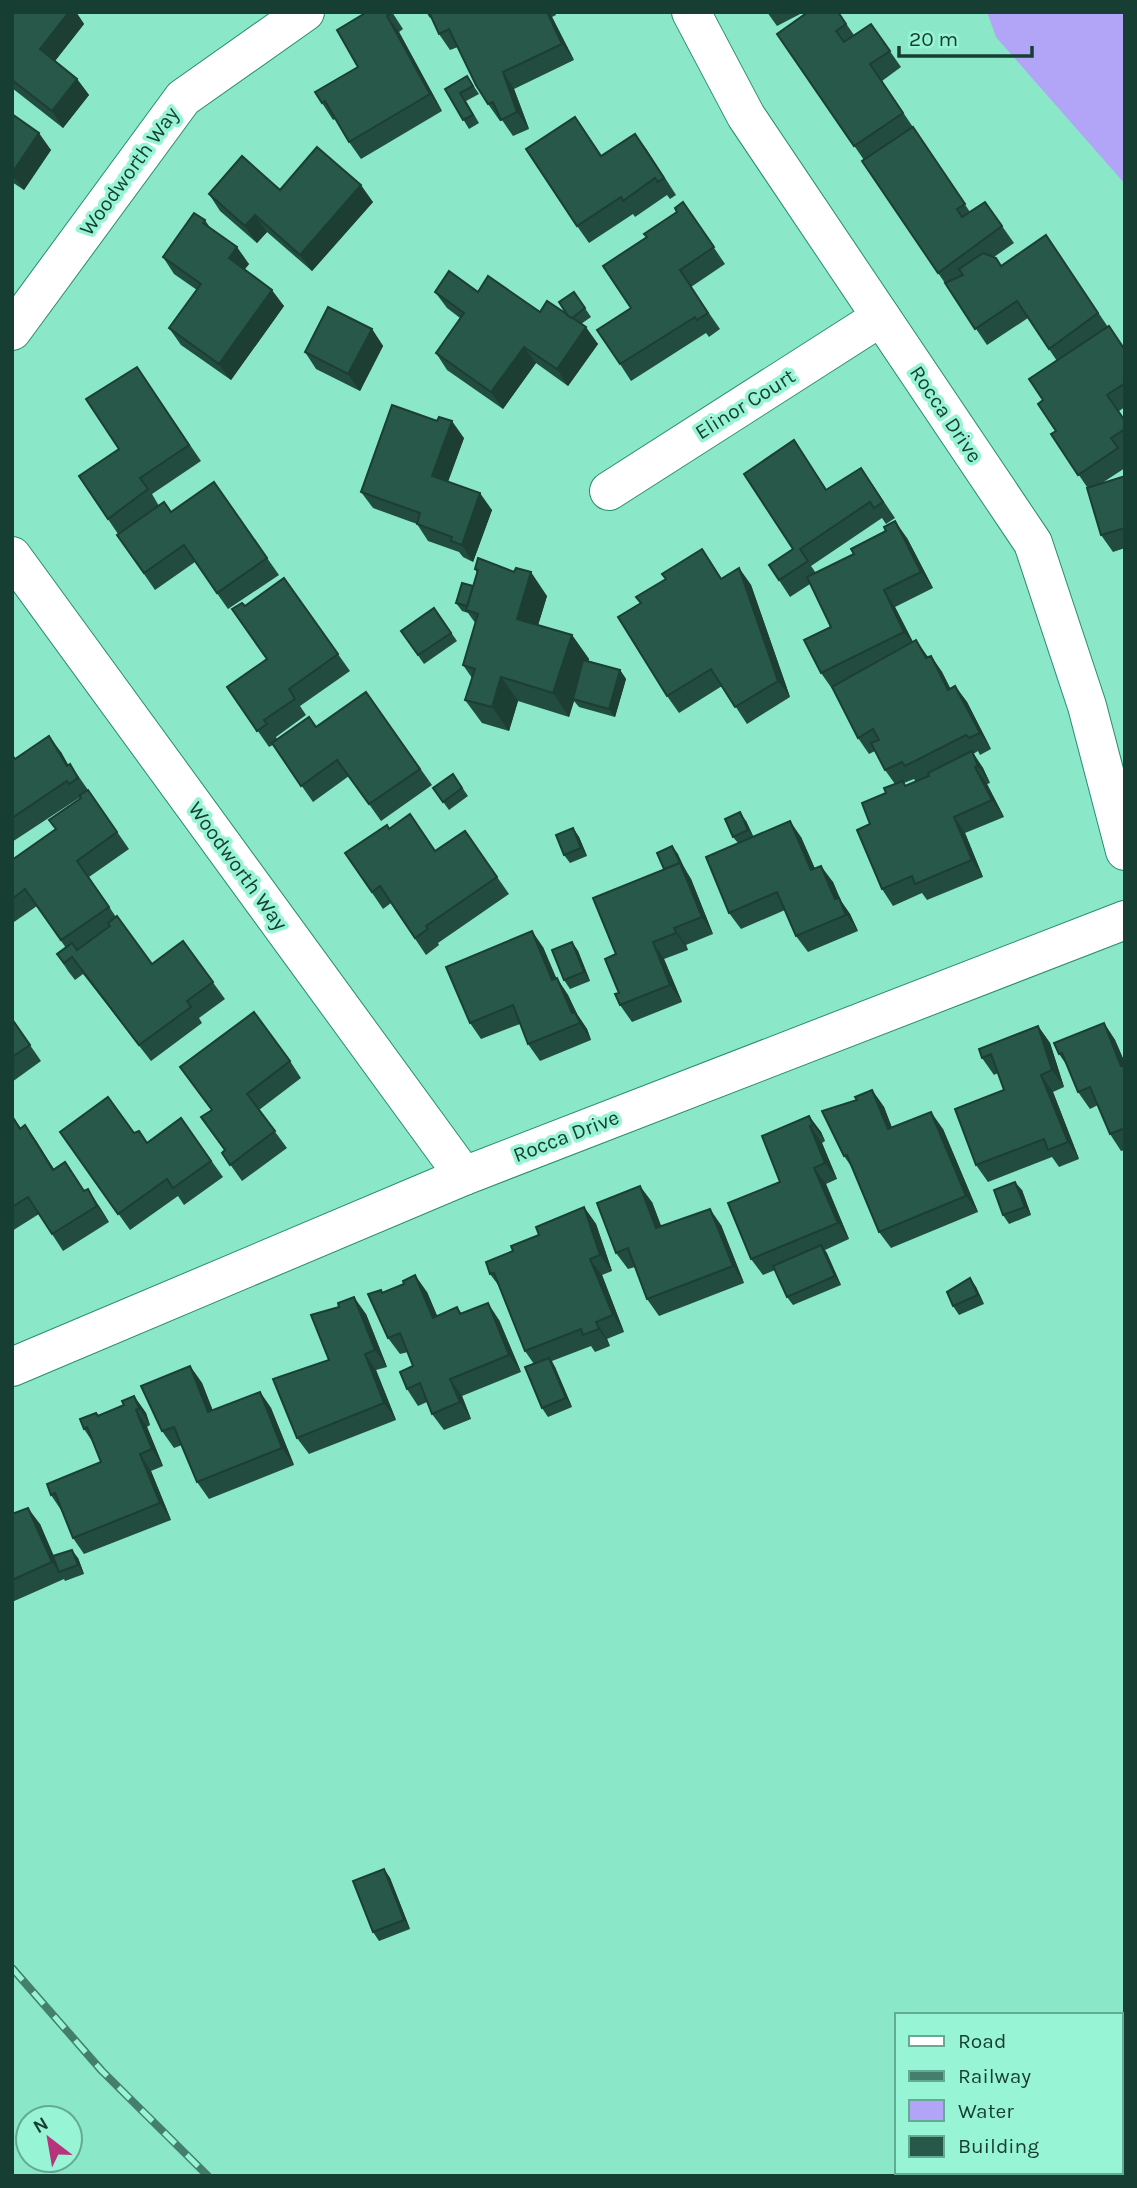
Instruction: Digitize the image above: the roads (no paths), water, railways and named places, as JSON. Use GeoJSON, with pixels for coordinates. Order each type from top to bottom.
{"type":"FeatureCollection","features":[{"type":"Feature","properties":{"kind":"street","name":"Woodworth Way"},"geometry":{"type":"LineString","coordinates":[[12,331],[183,98],[305,12]]}},
{"type":"Feature","properties":{"kind":"street","name":"Rocca Drive"},"geometry":{"type":"LineString","coordinates":[[691,12],[746,116],[1033,543],[1087,706],[1125,851]]}},
{"type":"Feature","properties":{"kind":"street","name":"Elinor Court"},"geometry":{"type":"LineString","coordinates":[[609,491],[881,317]]}},
{"type":"Feature","properties":{"kind":"street","name":"Woodworth Way"},"geometry":{"type":"LineString","coordinates":[[12,556],[464,1176]]}},
{"type":"Feature","properties":{"kind":"street","name":"Rocca Drive"},"geometry":{"type":"LineString","coordinates":[[12,1367],[464,1176],[1125,920]]}},
{"type":"Feature","properties":{"kind":"water"},"geometry":{"type":"Polygon","coordinates":[[[987,12],[1125,12],[1125,184],[996,37],[987,12]]]}},
{"type":"Feature","properties":{"kind":"railway"},"geometry":{"type":"LineString","coordinates":[[12,1968],[102,2071],[208,2176]]}}]}
